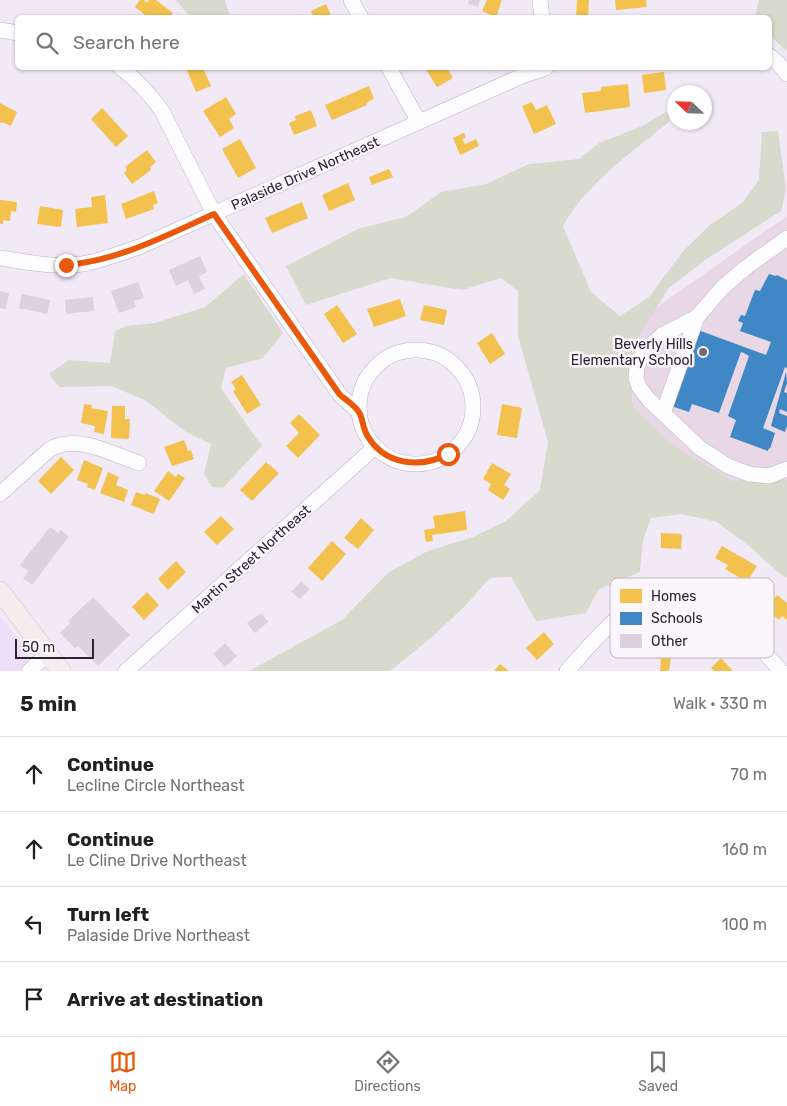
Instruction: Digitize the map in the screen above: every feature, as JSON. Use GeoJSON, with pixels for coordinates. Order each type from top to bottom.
{"type":"FeatureCollection","features":[{"type":"Feature","properties":{"kind":"main road"},"geometry":{"type":"LineString","coordinates":[[0,590],[61,671]]}},
{"type":"Feature","properties":{"kind":"street"},"geometry":{"type":"LineString","coordinates":[[352,0],[360,15]]}},
{"type":"Feature","properties":{"kind":"street"},"geometry":{"type":"LineString","coordinates":[[540,0],[542,15]]}},
{"type":"Feature","properties":{"kind":"street"},"geometry":{"type":"LineString","coordinates":[[0,30],[15,32]]}},
{"type":"Feature","properties":{"kind":"street"},"geometry":{"type":"LineString","coordinates":[[772,58],[787,74]]}},
{"type":"Feature","properties":{"kind":"street"},"geometry":{"type":"LineString","coordinates":[[124,70],[136,79],[162,111],[214,214],[340,395],[360,413]]}},
{"type":"Feature","properties":{"kind":"street"},"geometry":{"type":"LineString","coordinates":[[390,70],[419,122]]}},
{"type":"Feature","properties":{"kind":"street","name":"Palaside Drive Northeast"},"geometry":{"type":"LineString","coordinates":[[0,258],[41,265],[82,264],[139,247],[419,122],[541,70]]}},
{"type":"Feature","properties":{"kind":"street"},"geometry":{"type":"LineString","coordinates":[[659,409],[691,321],[722,288],[744,269],[787,238]]}},
{"type":"Feature","properties":{"kind":"street"},"geometry":{"type":"LineString","coordinates":[[691,321],[672,329],[656,340],[642,356],[637,367],[636,378],[639,387],[700,448],[728,466],[749,474],[768,476],[787,469]]}},
{"type":"Feature","properties":{"kind":"street"},"geometry":{"type":"LineString","coordinates":[[428,350],[452,362],[461,371],[468,382],[473,402],[471,422],[461,442],[448,454],[438,460],[416,464],[394,459],[376,447],[362,425],[360,413],[362,393],[369,375],[383,360],[401,352],[428,350]]}},
{"type":"Feature","properties":{"kind":"street"},"geometry":{"type":"LineString","coordinates":[[0,494],[50,449],[71,442],[84,444],[139,464]]}},
{"type":"Feature","properties":{"kind":"street","name":"Martin Street Northeast"},"geometry":{"type":"LineString","coordinates":[[126,671],[376,447]]}},
{"type":"Feature","properties":{"kind":"street"},"geometry":{"type":"LineString","coordinates":[[567,671],[610,626]]}},
{"type":"Feature","properties":{"kind":"street"},"geometry":{"type":"LineString","coordinates":[[29,671],[48,654]]}},
{"type":"Feature","properties":{"kind":"street"},"geometry":{"type":"LineString","coordinates":[[768,658],[781,671]]}},
{"type":"Feature","properties":{"kind":"shaded area"},"geometry":{"type":"Polygon","coordinates":[[[176,0],[225,0],[229,15],[188,15],[176,0]]]}},
{"type":"Feature","properties":{"kind":"shaded area"},"geometry":{"type":"Polygon","coordinates":[[[759,0],[787,0],[787,51],[772,38],[772,15],[755,15],[759,0]]]}},
{"type":"Feature","properties":{"kind":"shaded area"},"geometry":{"type":"Polygon","coordinates":[[[667,111],[667,124],[597,182],[573,210],[563,226],[591,292],[620,316],[649,297],[684,250],[710,225],[742,203],[759,180],[762,132],[778,131],[786,189],[781,211],[705,260],[668,289],[640,334],[628,365],[633,407],[672,445],[732,481],[787,480],[787,578],[717,522],[681,514],[651,518],[643,540],[640,572],[626,578],[610,578],[610,584],[599,589],[586,613],[536,621],[511,577],[490,578],[465,606],[432,637],[390,671],[249,671],[342,620],[389,572],[428,551],[473,537],[506,521],[540,490],[548,442],[518,336],[518,291],[501,278],[462,290],[391,278],[306,305],[286,266],[358,229],[406,217],[441,192],[486,184],[529,164],[579,159],[599,143],[642,126],[667,111]]]}},
{"type":"Feature","properties":{"kind":"shaded area","name":"Beverly Hills Elementary School"},"geometry":{"type":"Polygon","coordinates":[[[787,216],[787,492],[743,497],[618,407],[627,328],[787,216]]]}},
{"type":"Feature","properties":{"kind":"shaded area"},"geometry":{"type":"Polygon","coordinates":[[[244,274],[283,333],[263,358],[226,368],[221,388],[262,446],[223,488],[212,487],[204,474],[211,444],[186,432],[145,400],[111,386],[59,387],[49,374],[69,360],[110,363],[115,331],[126,326],[155,323],[205,307],[244,274]]]}},
{"type":"Feature","properties":{"kind":"shaded area"},"geometry":{"type":"Polygon","coordinates":[[[0,616],[26,651],[29,656],[27,660],[36,671],[0,671],[0,616]]]}},
{"type":"Feature","properties":{"kind":"building: Homes"},"geometry":{"type":"Polygon","coordinates":[[[140,0],[144,0],[147,3],[149,0],[156,0],[173,13],[171,15],[145,15],[135,7],[140,0]]]}},
{"type":"Feature","properties":{"kind":"building: Homes"},"geometry":{"type":"Polygon","coordinates":[[[487,0],[502,0],[497,15],[482,11],[487,0]]]}},
{"type":"Feature","properties":{"kind":"building: Homes"},"geometry":{"type":"Polygon","coordinates":[[[577,0],[589,0],[588,15],[576,15],[577,0]]]}},
{"type":"Feature","properties":{"kind":"building: Homes"},"geometry":{"type":"Polygon","coordinates":[[[615,0],[646,0],[647,7],[616,10],[615,0]]]}},
{"type":"Feature","properties":{"kind":"building: Homes"},"geometry":{"type":"Polygon","coordinates":[[[326,4],[331,15],[313,15],[311,11],[326,4]]]}},
{"type":"Feature","properties":{"kind":"building: Homes"},"geometry":{"type":"Polygon","coordinates":[[[187,70],[204,70],[211,86],[196,92],[187,70]]]}},
{"type":"Feature","properties":{"kind":"building: Homes"},"geometry":{"type":"Polygon","coordinates":[[[426,70],[448,70],[453,78],[437,87],[426,70]]]}},
{"type":"Feature","properties":{"kind":"building: Homes"},"geometry":{"type":"Polygon","coordinates":[[[664,72],[666,90],[644,93],[642,75],[664,72]]]}},
{"type":"Feature","properties":{"kind":"building: Homes"},"geometry":{"type":"Polygon","coordinates":[[[628,84],[630,107],[585,113],[582,93],[601,91],[601,87],[628,84]]]}},
{"type":"Feature","properties":{"kind":"building: Homes"},"geometry":{"type":"Polygon","coordinates":[[[369,86],[374,99],[366,103],[367,105],[332,120],[325,105],[369,86]]]}},
{"type":"Feature","properties":{"kind":"building: Homes"},"geometry":{"type":"Polygon","coordinates":[[[226,97],[236,114],[229,119],[234,128],[220,137],[203,111],[226,97]]]}},
{"type":"Feature","properties":{"kind":"building: Homes"},"geometry":{"type":"Polygon","coordinates":[[[532,102],[536,110],[547,105],[556,124],[534,134],[522,106],[532,102]]]}},
{"type":"Feature","properties":{"kind":"building: Homes"},"geometry":{"type":"Polygon","coordinates":[[[0,103],[17,112],[11,126],[0,123],[0,103]]]}},
{"type":"Feature","properties":{"kind":"building: Homes"},"geometry":{"type":"Polygon","coordinates":[[[102,108],[128,136],[116,147],[91,119],[102,108]]]}},
{"type":"Feature","properties":{"kind":"building: Homes"},"geometry":{"type":"Polygon","coordinates":[[[311,110],[317,126],[294,135],[289,123],[296,120],[295,116],[311,110]]]}},
{"type":"Feature","properties":{"kind":"building: Homes"},"geometry":{"type":"Polygon","coordinates":[[[464,133],[466,138],[462,139],[465,144],[476,139],[479,146],[460,155],[453,138],[464,133]]]}},
{"type":"Feature","properties":{"kind":"building: Homes"},"geometry":{"type":"Polygon","coordinates":[[[240,139],[256,168],[238,178],[222,149],[240,139]]]}},
{"type":"Feature","properties":{"kind":"building: Homes"},"geometry":{"type":"Polygon","coordinates":[[[147,150],[156,162],[150,167],[151,170],[132,184],[124,173],[127,170],[125,167],[147,150]]]}},
{"type":"Feature","properties":{"kind":"building: Homes"},"geometry":{"type":"Polygon","coordinates":[[[389,169],[393,177],[372,185],[369,177],[389,169]]]}},
{"type":"Feature","properties":{"kind":"building: Homes"},"geometry":{"type":"Polygon","coordinates":[[[348,183],[355,200],[329,211],[322,195],[348,183]]]}},
{"type":"Feature","properties":{"kind":"building: Homes"},"geometry":{"type":"Polygon","coordinates":[[[154,191],[158,203],[153,205],[154,209],[126,219],[121,204],[154,191]]]}},
{"type":"Feature","properties":{"kind":"building: Homes"},"geometry":{"type":"Polygon","coordinates":[[[105,195],[108,223],[77,227],[75,209],[92,207],[91,197],[105,195]]]}},
{"type":"Feature","properties":{"kind":"building: Homes"},"geometry":{"type":"Polygon","coordinates":[[[0,200],[17,202],[16,212],[11,211],[10,221],[3,220],[3,224],[0,224],[0,200]]]}},
{"type":"Feature","properties":{"kind":"building: Homes"},"geometry":{"type":"Polygon","coordinates":[[[302,202],[308,218],[272,233],[265,218],[302,202]]]}},
{"type":"Feature","properties":{"kind":"building: Homes"},"geometry":{"type":"Polygon","coordinates":[[[40,206],[63,210],[61,227],[37,224],[40,206]]]}},
{"type":"Feature","properties":{"kind":"building: Homes"},"geometry":{"type":"Polygon","coordinates":[[[400,299],[406,316],[374,327],[367,309],[400,299]]]}},
{"type":"Feature","properties":{"kind":"building: Homes"},"geometry":{"type":"Polygon","coordinates":[[[337,305],[357,334],[343,343],[324,314],[337,305]]]}},
{"type":"Feature","properties":{"kind":"building: Homes"},"geometry":{"type":"Polygon","coordinates":[[[424,305],[447,310],[444,325],[420,320],[424,305]]]}},
{"type":"Feature","properties":{"kind":"building: Homes"},"geometry":{"type":"Polygon","coordinates":[[[492,333],[505,354],[490,364],[477,343],[492,333]]]}},
{"type":"Feature","properties":{"kind":"building: Homes"},"geometry":{"type":"Polygon","coordinates":[[[242,375],[261,405],[247,414],[233,391],[236,389],[231,382],[242,375]]]}},
{"type":"Feature","properties":{"kind":"building: Homes"},"geometry":{"type":"Polygon","coordinates":[[[84,404],[92,405],[91,408],[108,411],[104,434],[94,432],[95,426],[81,423],[84,404]]]}},
{"type":"Feature","properties":{"kind":"building: Homes"},"geometry":{"type":"Polygon","coordinates":[[[502,404],[522,408],[517,438],[497,435],[502,404]]]}},
{"type":"Feature","properties":{"kind":"building: Homes"},"geometry":{"type":"Polygon","coordinates":[[[112,406],[125,406],[125,419],[130,419],[129,439],[111,438],[112,406]]]}},
{"type":"Feature","properties":{"kind":"building: Homes"},"geometry":{"type":"Polygon","coordinates":[[[299,414],[320,435],[298,458],[286,446],[299,433],[290,423],[299,414]]]}},
{"type":"Feature","properties":{"kind":"building: Homes"},"geometry":{"type":"Polygon","coordinates":[[[184,440],[188,451],[191,450],[194,459],[172,466],[164,447],[184,440]]]}},
{"type":"Feature","properties":{"kind":"building: Homes"},"geometry":{"type":"Polygon","coordinates":[[[61,457],[74,470],[51,494],[38,481],[61,457]]]}},
{"type":"Feature","properties":{"kind":"building: Homes"},"geometry":{"type":"Polygon","coordinates":[[[84,460],[103,468],[95,490],[87,487],[88,484],[77,480],[84,460]]]}},
{"type":"Feature","properties":{"kind":"building: Homes"},"geometry":{"type":"Polygon","coordinates":[[[266,462],[279,473],[252,501],[240,490],[266,462]]]}},
{"type":"Feature","properties":{"kind":"building: Homes"},"geometry":{"type":"Polygon","coordinates":[[[492,463],[511,474],[504,485],[510,489],[503,500],[488,490],[491,484],[483,479],[492,463]]]}},
{"type":"Feature","properties":{"kind":"building: Homes"},"geometry":{"type":"Polygon","coordinates":[[[168,471],[176,477],[178,474],[185,478],[169,501],[154,491],[168,471]]]}},
{"type":"Feature","properties":{"kind":"building: Homes"},"geometry":{"type":"Polygon","coordinates":[[[108,472],[119,477],[116,485],[128,490],[124,502],[100,493],[108,472]]]}},
{"type":"Feature","properties":{"kind":"building: Homes"},"geometry":{"type":"Polygon","coordinates":[[[136,492],[145,495],[146,493],[160,499],[154,514],[131,505],[136,492]]]}},
{"type":"Feature","properties":{"kind":"building: Homes"},"geometry":{"type":"Polygon","coordinates":[[[465,511],[467,530],[432,535],[433,541],[426,542],[424,530],[435,528],[433,516],[465,511]]]}},
{"type":"Feature","properties":{"kind":"building: Homes"},"geometry":{"type":"Polygon","coordinates":[[[221,516],[234,529],[217,545],[204,532],[221,516]]]}},
{"type":"Feature","properties":{"kind":"building: Homes"},"geometry":{"type":"Polygon","coordinates":[[[361,518],[374,530],[358,549],[344,538],[361,518]]]}},
{"type":"Feature","properties":{"kind":"building: Homes"},"geometry":{"type":"Polygon","coordinates":[[[661,533],[682,534],[681,549],[661,548],[661,533]]]}},
{"type":"Feature","properties":{"kind":"building: Homes"},"geometry":{"type":"Polygon","coordinates":[[[332,541],[346,554],[322,581],[308,568],[332,541]]]}},
{"type":"Feature","properties":{"kind":"building: Homes"},"geometry":{"type":"Polygon","coordinates":[[[722,546],[757,566],[750,578],[740,578],[725,569],[728,565],[715,558],[722,546]]]}},
{"type":"Feature","properties":{"kind":"building: Homes"},"geometry":{"type":"Polygon","coordinates":[[[176,561],[186,572],[168,590],[158,579],[176,561]]]}},
{"type":"Feature","properties":{"kind":"building: Homes"},"geometry":{"type":"Polygon","coordinates":[[[147,592],[159,605],[144,620],[132,607],[147,592]]]}},
{"type":"Feature","properties":{"kind":"building: Homes"},"geometry":{"type":"Polygon","coordinates":[[[777,595],[787,603],[787,620],[782,616],[779,620],[774,616],[774,599],[777,595]]]}},
{"type":"Feature","properties":{"kind":"building: Homes"},"geometry":{"type":"Polygon","coordinates":[[[544,632],[554,644],[537,660],[526,648],[544,632]]]}},
{"type":"Feature","properties":{"kind":"building: Homes"},"geometry":{"type":"Polygon","coordinates":[[[656,658],[671,658],[669,671],[660,671],[661,659],[656,658]]]}},
{"type":"Feature","properties":{"kind":"building: Homes"},"geometry":{"type":"Polygon","coordinates":[[[721,658],[733,671],[714,671],[711,668],[721,658]]]}},
{"type":"Feature","properties":{"kind":"building: Homes"},"geometry":{"type":"Polygon","coordinates":[[[500,664],[509,671],[494,671],[500,664]]]}},
{"type":"Feature","properties":{"kind":"building: Schools"},"geometry":{"type":"Polygon","coordinates":[[[769,274],[777,275],[787,280],[787,368],[785,367],[763,428],[775,433],[768,451],[730,437],[736,420],[728,416],[749,356],[744,353],[741,352],[719,413],[692,404],[689,412],[671,406],[698,330],[766,355],[771,342],[740,331],[743,323],[738,321],[741,315],[745,316],[755,290],[760,291],[769,274]]]}},
{"type":"Feature","properties":{"kind":"building: Schools"},"geometry":{"type":"Polygon","coordinates":[[[786,372],[787,383],[784,392],[787,393],[787,412],[780,409],[779,413],[787,416],[785,432],[771,426],[786,372]]]}},
{"type":"Feature","properties":{"kind":"building: Other"},"geometry":{"type":"Polygon","coordinates":[[[469,0],[480,0],[478,7],[468,4],[469,0]]]}},
{"type":"Feature","properties":{"kind":"building: Other"},"geometry":{"type":"Polygon","coordinates":[[[200,256],[207,272],[199,276],[205,289],[194,294],[188,280],[176,286],[169,270],[200,256]]]}},
{"type":"Feature","properties":{"kind":"building: Other"},"geometry":{"type":"Polygon","coordinates":[[[138,282],[144,298],[134,301],[136,307],[119,313],[111,291],[138,282]]]}},
{"type":"Feature","properties":{"kind":"building: Other"},"geometry":{"type":"Polygon","coordinates":[[[0,291],[9,293],[6,309],[0,308],[0,291]]]}},
{"type":"Feature","properties":{"kind":"building: Other"},"geometry":{"type":"Polygon","coordinates":[[[22,294],[50,300],[47,314],[19,308],[22,294]]]}},
{"type":"Feature","properties":{"kind":"building: Other"},"geometry":{"type":"Polygon","coordinates":[[[93,297],[94,311],[66,314],[65,300],[93,297]]]}},
{"type":"Feature","properties":{"kind":"building: Other"},"geometry":{"type":"Polygon","coordinates":[[[50,527],[58,533],[60,530],[69,536],[32,585],[23,578],[28,571],[20,565],[50,527]]]}},
{"type":"Feature","properties":{"kind":"building: Other"},"geometry":{"type":"Polygon","coordinates":[[[301,581],[310,589],[300,599],[291,592],[301,581]]]}},
{"type":"Feature","properties":{"kind":"building: Other"},"geometry":{"type":"Polygon","coordinates":[[[93,597],[130,635],[98,666],[78,646],[75,648],[60,633],[70,623],[68,621],[93,597]]]}},
{"type":"Feature","properties":{"kind":"building: Other"},"geometry":{"type":"Polygon","coordinates":[[[261,613],[268,622],[255,633],[247,623],[261,613]]]}},
{"type":"Feature","properties":{"kind":"building: Other"},"geometry":{"type":"Polygon","coordinates":[[[225,643],[237,656],[225,667],[213,654],[225,643]]]}},
{"type":"Feature","properties":{"kind":"place","name":"Beverly Hills Elementary School"},"geometry":{"type":"Point","coordinates":[703,352]}},
{"type":"Feature","properties":{"kind":"route"},"geometry":{"type":"LineString","coordinates":[[66,265],[93,262],[139,247],[214,214],[340,395],[360,413],[362,425],[376,447],[384,454],[405,463],[427,463],[438,460],[448,454]]}}]}
